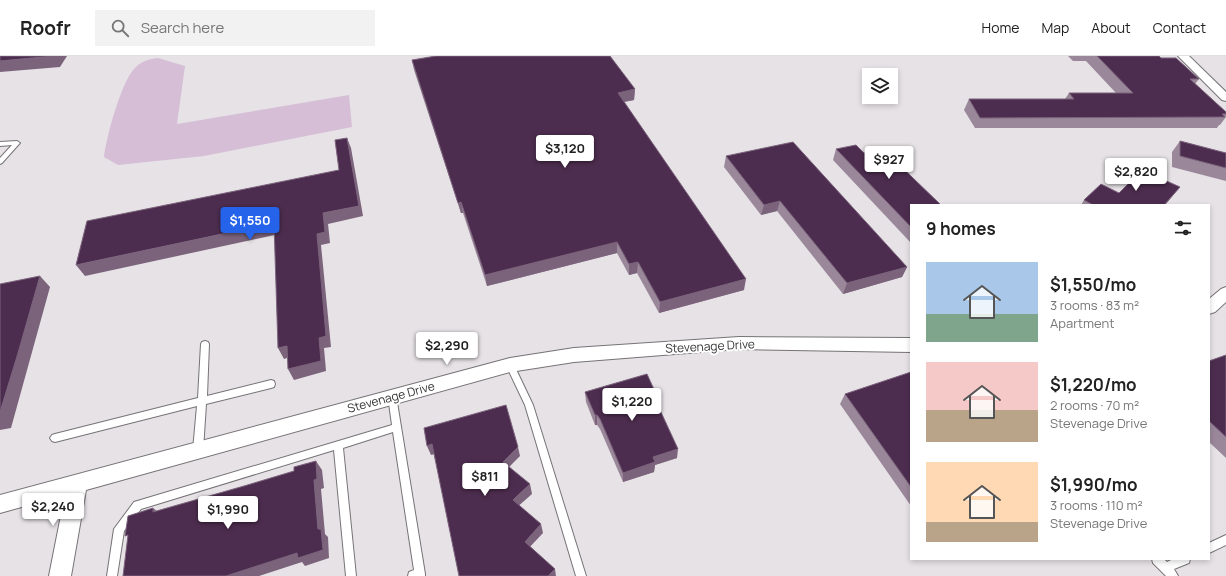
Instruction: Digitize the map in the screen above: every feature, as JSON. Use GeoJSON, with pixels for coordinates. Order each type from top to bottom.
{"type":"FeatureCollection","features":[{"type":"Feature","properties":{"kind":"street"},"geometry":{"type":"LineString","coordinates":[[1183,56],[1226,98]]}},
{"type":"Feature","properties":{"kind":"street"},"geometry":{"type":"LineString","coordinates":[[1210,307],[1226,293]]}},
{"type":"Feature","properties":{"kind":"street","name":"Stevenage Drive"},"geometry":{"type":"LineString","coordinates":[[0,504],[510,365],[574,355],[739,343],[910,344]]}},
{"type":"Feature","properties":{"kind":"street"},"geometry":{"type":"LineString","coordinates":[[60,576],[77,483]]}},
{"type":"Feature","properties":{"kind":"lane"},"geometry":{"type":"LineString","coordinates":[[0,144],[16,143],[0,162]]}},
{"type":"Feature","properties":{"kind":"lane"},"geometry":{"type":"LineString","coordinates":[[198,450],[205,344]]}},
{"type":"Feature","properties":{"kind":"lane"},"geometry":{"type":"LineString","coordinates":[[510,365],[529,405],[581,576]]}},
{"type":"Feature","properties":{"kind":"lane"},"geometry":{"type":"LineString","coordinates":[[55,438],[271,384]]}},
{"type":"Feature","properties":{"kind":"lane"},"geometry":{"type":"LineString","coordinates":[[392,396],[418,575]]}},
{"type":"Feature","properties":{"kind":"lane"},"geometry":{"type":"LineString","coordinates":[[112,576],[119,529],[138,505],[397,427]]}},
{"type":"Feature","properties":{"kind":"lane"},"geometry":{"type":"LineString","coordinates":[[338,445],[351,576]]}},
{"type":"Feature","properties":{"kind":"lane"},"geometry":{"type":"LineString","coordinates":[[1210,548],[1226,540]]}},
{"type":"Feature","properties":{"kind":"lane"},"geometry":{"type":"LineString","coordinates":[[1157,560],[1169,572],[1184,560]]}},
{"type":"Feature","properties":{"kind":"shaded area"},"geometry":{"type":"Polygon","coordinates":[[[158,58],[185,66],[177,124],[349,95],[352,127],[204,156],[118,165],[104,157],[111,124],[119,98],[129,76],[134,69],[145,61],[158,58]]]}},
{"type":"Feature","properties":{"kind":"building"},"geometry":{"type":"Polygon","coordinates":[[[0,56],[54,56],[0,61],[0,56]]]}},
{"type":"Feature","properties":{"kind":"building"},"geometry":{"type":"Polygon","coordinates":[[[436,56],[610,56],[635,89],[618,93],[746,279],[660,302],[638,262],[629,264],[617,242],[485,275],[461,202],[458,203],[412,60],[436,56]]]}},
{"type":"Feature","properties":{"kind":"building"},"geometry":{"type":"Polygon","coordinates":[[[1097,56],[1159,56],[1161,58],[1176,58],[1199,79],[1190,79],[1226,112],[1226,114],[1222,114],[1225,117],[980,118],[969,99],[1074,99],[1069,93],[1133,93],[1097,56]]]}},
{"type":"Feature","properties":{"kind":"building"},"geometry":{"type":"Polygon","coordinates":[[[347,138],[359,206],[323,213],[325,232],[317,234],[326,336],[319,338],[321,361],[288,369],[287,346],[278,348],[274,223],[76,265],[87,221],[339,170],[335,140],[347,138]]]}},
{"type":"Feature","properties":{"kind":"building"},"geometry":{"type":"Polygon","coordinates":[[[1180,141],[1226,153],[1226,168],[1180,156],[1180,141]]]}},
{"type":"Feature","properties":{"kind":"building"},"geometry":{"type":"Polygon","coordinates":[[[793,142],[907,267],[847,283],[780,201],[764,205],[726,156],[793,142]]]}},
{"type":"Feature","properties":{"kind":"building"},"geometry":{"type":"Polygon","coordinates":[[[856,145],[864,153],[883,149],[940,204],[910,204],[910,226],[836,149],[856,145]]]}},
{"type":"Feature","properties":{"kind":"building"},"geometry":{"type":"Polygon","coordinates":[[[1142,170],[1180,187],[1165,204],[1091,204],[1084,200],[1101,184],[1119,193],[1142,170]]]}},
{"type":"Feature","properties":{"kind":"building"},"geometry":{"type":"Polygon","coordinates":[[[40,276],[18,353],[0,412],[0,284],[40,276]]]}},
{"type":"Feature","properties":{"kind":"building"},"geometry":{"type":"Polygon","coordinates":[[[1226,355],[1226,437],[1210,422],[1210,361],[1226,355]]]}},
{"type":"Feature","properties":{"kind":"building"},"geometry":{"type":"Polygon","coordinates":[[[910,372],[910,486],[845,394],[910,372]]]}},
{"type":"Feature","properties":{"kind":"building"},"geometry":{"type":"Polygon","coordinates":[[[647,374],[657,396],[654,397],[678,449],[653,457],[655,462],[623,473],[600,419],[597,415],[595,415],[585,392],[647,374]]]}},
{"type":"Feature","properties":{"kind":"building"},"geometry":{"type":"Polygon","coordinates":[[[506,405],[518,447],[503,462],[530,484],[513,500],[541,524],[525,542],[555,569],[548,576],[459,576],[432,444],[427,446],[424,428],[506,405]]]}},
{"type":"Feature","properties":{"kind":"building"},"geometry":{"type":"Polygon","coordinates":[[[316,461],[317,479],[314,480],[318,529],[321,529],[323,550],[298,558],[297,553],[226,576],[123,576],[128,535],[125,536],[128,516],[153,508],[153,512],[244,486],[294,471],[294,467],[316,461]]]}}]}
